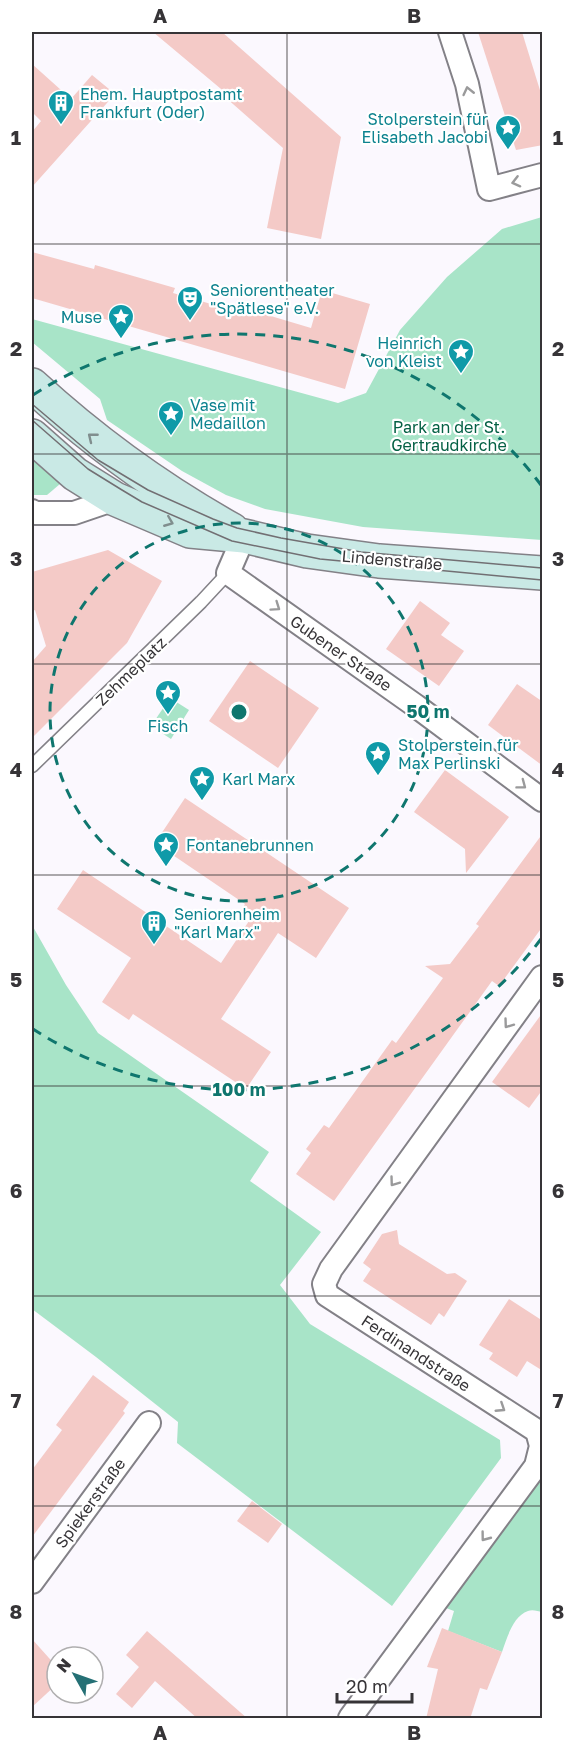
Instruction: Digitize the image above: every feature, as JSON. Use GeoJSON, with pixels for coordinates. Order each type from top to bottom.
{"type":"FeatureCollection","features":[{"type":"Feature","properties":{"kind":"street"},"geometry":{"type":"LineString","coordinates":[[450,32],[466,84],[489,189],[543,176]]}},
{"type":"Feature","properties":{"kind":"street","name":"Lindenstraße"},"geometry":{"type":"LineString","coordinates":[[32,385],[92,438],[127,485],[190,531],[244,536],[307,551],[370,560],[543,573]]}},
{"type":"Feature","properties":{"kind":"street","name":"Lindenstraße"},"geometry":{"type":"LineString","coordinates":[[32,436],[75,474],[127,485]]}},
{"type":"Feature","properties":{"kind":"street"},"geometry":{"type":"LineString","coordinates":[[32,510],[35,513],[74,513],[127,485]]}},
{"type":"Feature","properties":{"kind":"street"},"geometry":{"type":"LineString","coordinates":[[228,573],[244,536]]}},
{"type":"Feature","properties":{"kind":"street","name":"Gubener Straße"},"geometry":{"type":"LineString","coordinates":[[228,573],[416,706],[543,800]]}},
{"type":"Feature","properties":{"kind":"street","name":"Ferdinandstraße"},"geometry":{"type":"LineString","coordinates":[[350,1719],[539,1468],[541,1446],[537,1431],[327,1295],[324,1284],[331,1269],[543,977]]}},
{"type":"Feature","properties":{"kind":"street","name":"Spiekerstraße"},"geometry":{"type":"LineString","coordinates":[[32,1582],[149,1423]]}},
{"type":"Feature","properties":{"kind":"lane","name":"Zehmeplatz"},"geometry":{"type":"LineString","coordinates":[[32,766],[193,611],[228,573]]}},
{"type":"Feature","properties":{"kind":"green space","name":"Park an der St. Gertraudkirche"},"geometry":{"type":"Polygon","coordinates":[[[542,217],[542,540],[363,527],[265,509],[226,495],[182,471],[107,420],[100,399],[32,342],[32,319],[338,403],[366,393],[400,330],[447,277],[502,229],[542,217]]]}},
{"type":"Feature","properties":{"kind":"green space"},"geometry":{"type":"Polygon","coordinates":[[[32,454],[55,473],[60,484],[47,495],[32,495],[32,454]]]}},
{"type":"Feature","properties":{"kind":"green space"},"geometry":{"type":"Polygon","coordinates":[[[170,698],[189,710],[171,739],[151,726],[170,698]]]}},
{"type":"Feature","properties":{"kind":"green space"},"geometry":{"type":"Polygon","coordinates":[[[32,925],[66,985],[98,1033],[269,1152],[250,1181],[321,1232],[280,1285],[310,1324],[500,1440],[501,1458],[392,1606],[177,1443],[178,1422],[32,1309],[32,925]]]}},
{"type":"Feature","properties":{"kind":"green space"},"geometry":{"type":"Polygon","coordinates":[[[539,1476],[542,1479],[542,1612],[530,1610],[518,1618],[511,1628],[502,1652],[448,1631],[454,1611],[446,1608],[539,1476]]]}},
{"type":"Feature","properties":{"kind":"building"},"geometry":{"type":"Polygon","coordinates":[[[153,32],[222,32],[341,137],[321,239],[267,228],[283,148],[225,97],[227,94],[153,32]]]}},
{"type":"Feature","properties":{"kind":"building"},"geometry":{"type":"Polygon","coordinates":[[[478,32],[522,32],[543,100],[543,145],[516,150],[478,32]]]}},
{"type":"Feature","properties":{"kind":"building","name":"Ehem. Hauptpostamt Frankfurt (Oder)"},"geometry":{"type":"Polygon","coordinates":[[[32,64],[71,99],[92,75],[115,94],[32,187],[32,132],[41,121],[32,112],[32,64]]]}},
{"type":"Feature","properties":{"kind":"building"},"geometry":{"type":"Polygon","coordinates":[[[32,252],[94,269],[95,265],[175,288],[173,293],[218,306],[220,301],[311,328],[322,290],[370,304],[345,389],[32,298],[32,252]]]}},
{"type":"Feature","properties":{"kind":"building"},"geometry":{"type":"Polygon","coordinates":[[[108,550],[162,581],[127,643],[32,738],[32,662],[46,646],[35,610],[32,611],[32,572],[108,550]]]}},
{"type":"Feature","properties":{"kind":"building"},"geometry":{"type":"Polygon","coordinates":[[[420,601],[450,623],[441,635],[464,651],[439,686],[386,649],[420,601]]]}},
{"type":"Feature","properties":{"kind":"building"},"geometry":{"type":"Polygon","coordinates":[[[250,661],[319,708],[278,768],[209,721],[250,661]]]}},
{"type":"Feature","properties":{"kind":"building"},"geometry":{"type":"Polygon","coordinates":[[[517,684],[543,702],[543,766],[488,725],[517,684]]]}},
{"type":"Feature","properties":{"kind":"building"},"geometry":{"type":"Polygon","coordinates":[[[445,770],[509,817],[466,873],[465,849],[414,812],[445,770]]]}},
{"type":"Feature","properties":{"kind":"building","name":"Seniorenheim \"Karl Marx\""},"geometry":{"type":"Polygon","coordinates":[[[185,798],[349,908],[316,958],[278,933],[221,1019],[271,1052],[246,1089],[133,1014],[129,1020],[102,1002],[131,958],[57,909],[83,870],[221,963],[251,918],[241,911],[245,904],[155,843],[185,798]]]}},
{"type":"Feature","properties":{"kind":"building"},"geometry":{"type":"Polygon","coordinates":[[[543,833],[543,926],[499,986],[492,981],[334,1201],[296,1174],[311,1153],[306,1149],[324,1125],[329,1128],[392,1040],[396,1043],[443,978],[425,966],[450,964],[479,926],[476,924],[543,833]]]}},
{"type":"Feature","properties":{"kind":"building"},"geometry":{"type":"Polygon","coordinates":[[[543,1012],[543,1089],[529,1108],[492,1082],[543,1012]]]}},
{"type":"Feature","properties":{"kind":"building"},"geometry":{"type":"Polygon","coordinates":[[[397,1230],[399,1244],[447,1274],[455,1273],[467,1281],[444,1317],[439,1313],[431,1325],[363,1281],[371,1269],[363,1263],[382,1234],[397,1230]]]}},
{"type":"Feature","properties":{"kind":"building"},"geometry":{"type":"Polygon","coordinates":[[[509,1299],[543,1321],[543,1371],[527,1361],[517,1377],[489,1359],[493,1353],[479,1345],[509,1299]]]}},
{"type":"Feature","properties":{"kind":"building"},"geometry":{"type":"Polygon","coordinates":[[[93,1375],[129,1402],[123,1411],[125,1413],[32,1537],[32,1470],[62,1430],[56,1425],[93,1375]]]}},
{"type":"Feature","properties":{"kind":"building"},"geometry":{"type":"Polygon","coordinates":[[[252,1501],[282,1524],[268,1543],[237,1521],[252,1501]]]}},
{"type":"Feature","properties":{"kind":"building"},"geometry":{"type":"Polygon","coordinates":[[[442,1628],[502,1652],[487,1690],[480,1688],[470,1719],[426,1719],[438,1669],[427,1667],[442,1628]]]}},
{"type":"Feature","properties":{"kind":"building"},"geometry":{"type":"Polygon","coordinates":[[[147,1631],[248,1719],[198,1719],[155,1681],[132,1708],[116,1694],[139,1667],[126,1655],[147,1631]]]}},
{"type":"Feature","properties":{"kind":"building"},"geometry":{"type":"Polygon","coordinates":[[[32,1639],[45,1654],[45,1695],[32,1707],[32,1639]]]}},
{"type":"Feature","properties":{"kind":"tram line"},"geometry":{"type":"LineString","coordinates":[[32,404],[98,460],[148,490],[237,528],[361,552],[542,568]]}},
{"type":"Feature","properties":{"kind":"tram line"},"geometry":{"type":"LineString","coordinates":[[32,420],[88,469],[122,490],[142,502],[232,541],[320,559],[542,580]]}},
{"type":"Feature","properties":{"kind":"place","name":"Ehem. Hauptpostamt Frankfurt (Oder)"},"geometry":{"type":"Point","coordinates":[61,126]}},
{"type":"Feature","properties":{"kind":"place","name":"Stolperstein für Elisabeth Jacobi"},"geometry":{"type":"Point","coordinates":[508,151]}},
{"type":"Feature","properties":{"kind":"place","name":"Seniorentheater \"Spätlese\" e.V."},"geometry":{"type":"Point","coordinates":[190,322]}},
{"type":"Feature","properties":{"kind":"place","name":"Muse"},"geometry":{"type":"Point","coordinates":[121,340]}},
{"type":"Feature","properties":{"kind":"place","name":"Heinrich von Kleist"},"geometry":{"type":"Point","coordinates":[461,375]}},
{"type":"Feature","properties":{"kind":"place","name":"Vase mit Medaillon"},"geometry":{"type":"Point","coordinates":[171,437]}},
{"type":"Feature","properties":{"kind":"place","name":"Fisch"},"geometry":{"type":"Point","coordinates":[168,716]}},
{"type":"Feature","properties":{"kind":"place","name":"Stolperstein für Max Perlinski"},"geometry":{"type":"Point","coordinates":[378,777]}},
{"type":"Feature","properties":{"kind":"place","name":"Karl Marx"},"geometry":{"type":"Point","coordinates":[202,802]}},
{"type":"Feature","properties":{"kind":"place","name":"Fontanebrunnen"},"geometry":{"type":"Point","coordinates":[166,868]}},
{"type":"Feature","properties":{"kind":"place","name":"Seniorenheim \"Karl Marx\""},"geometry":{"type":"Point","coordinates":[154,946]}}]}
